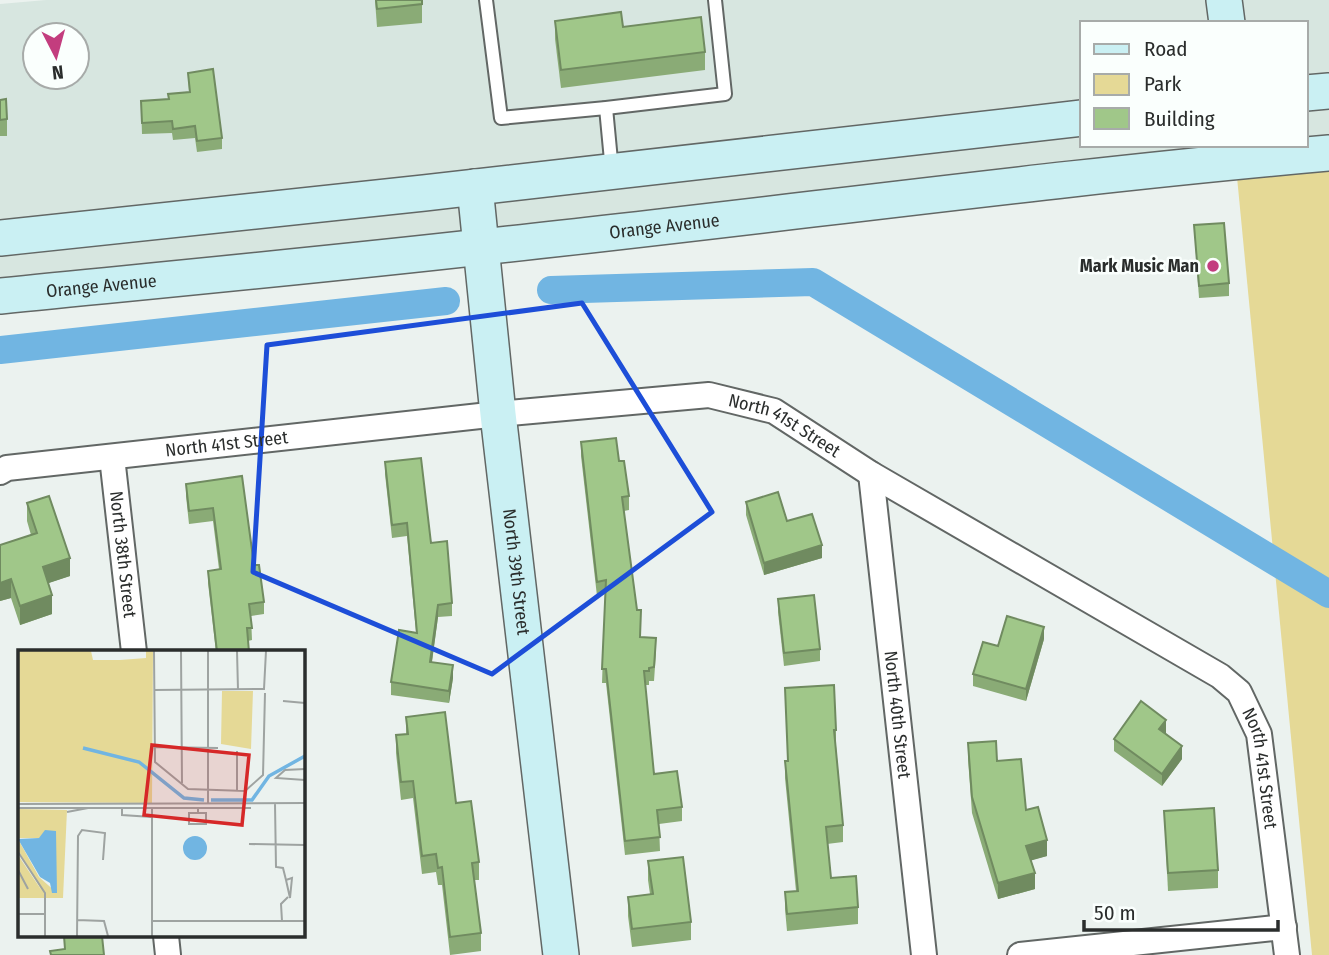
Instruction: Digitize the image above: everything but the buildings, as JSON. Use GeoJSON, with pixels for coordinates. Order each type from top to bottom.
{"type":"FeatureCollection","features":[{"type":"Feature","properties":{"kind":"main road"},"geometry":{"type":"LineString","coordinates":[[1224,0],[1227,21]]}},
{"type":"Feature","properties":{"kind":"main road"},"geometry":{"type":"LineString","coordinates":[[1308,93],[1329,91]]}},
{"type":"Feature","properties":{"kind":"main road"},"geometry":{"type":"LineString","coordinates":[[0,238],[1080,118]]}},
{"type":"Feature","properties":{"kind":"main road","name":"Orange Avenue"},"geometry":{"type":"LineString","coordinates":[[0,296],[482,247],[856,203],[1240,153],[1329,153]]}},
{"type":"Feature","properties":{"kind":"main road","name":"North 39th Street"},"geometry":{"type":"LineString","coordinates":[[475,187],[498,414],[561,955]]}},
{"type":"Feature","properties":{"kind":"street","name":"North 41st Street"},"geometry":{"type":"LineString","coordinates":[[0,472],[7,468],[498,414],[709,395],[774,411],[871,474],[1220,676],[1239,692],[1259,734],[1287,955]]}},
{"type":"Feature","properties":{"kind":"street","name":"North 38th Street"},"geometry":{"type":"LineString","coordinates":[[113,457],[134,650]]}},
{"type":"Feature","properties":{"kind":"street","name":"North 40th Street"},"geometry":{"type":"LineString","coordinates":[[871,474],[924,955]]}},
{"type":"Feature","properties":{"kind":"street"},"geometry":{"type":"LineString","coordinates":[[1020,955],[1284,927]]}},
{"type":"Feature","properties":{"kind":"street"},"geometry":{"type":"LineString","coordinates":[[166,937],[168,955]]}},
{"type":"Feature","properties":{"kind":"lane"},"geometry":{"type":"LineString","coordinates":[[486,0],[501,118],[725,93],[715,0]]}},
{"type":"Feature","properties":{"kind":"lane"},"geometry":{"type":"LineString","coordinates":[[606,108],[612,171]]}},
{"type":"Feature","properties":{"kind":"highlighted area"},"geometry":{"type":"Polygon","coordinates":[[[582,303],[712,512],[492,674],[253,572],[267,345],[582,303]]]}},
{"type":"Feature","properties":{"kind":"shaded area"},"geometry":{"type":"Polygon","coordinates":[[[46,0],[1211,0],[1213,21],[1080,21],[1080,103],[0,223],[0,4],[46,0]]]}},
{"type":"Feature","properties":{"kind":"shaded area"},"geometry":{"type":"Polygon","coordinates":[[[1238,0],[1329,0],[1329,76],[1308,78],[1308,21],[1240,21],[1238,0]]]}},
{"type":"Feature","properties":{"kind":"shaded area"},"geometry":{"type":"Polygon","coordinates":[[[1329,106],[1329,138],[1308,140],[1308,109],[1329,106]]]}},
{"type":"Feature","properties":{"kind":"shaded area"},"geometry":{"type":"Polygon","coordinates":[[[1080,134],[1080,147],[1209,147],[493,228],[490,200],[1080,134]]]}},
{"type":"Feature","properties":{"kind":"shaded area"},"geometry":{"type":"Polygon","coordinates":[[[464,203],[467,231],[0,279],[0,253],[464,203]]]}},
{"type":"Feature","properties":{"kind":"green space"},"geometry":{"type":"Polygon","coordinates":[[[1329,169],[1329,955],[1312,955],[1237,177],[1329,169]]]}},
{"type":"Feature","properties":{"kind":"waterway"},"geometry":{"type":"LineString","coordinates":[[551,290],[813,282],[1329,594]]}},
{"type":"Feature","properties":{"kind":"waterway"},"geometry":{"type":"LineString","coordinates":[[0,350],[446,301]]}},
{"type":"Feature","properties":{"kind":"place","name":"Mark Music Man"},"geometry":{"type":"Point","coordinates":[1213,266]}}]}
